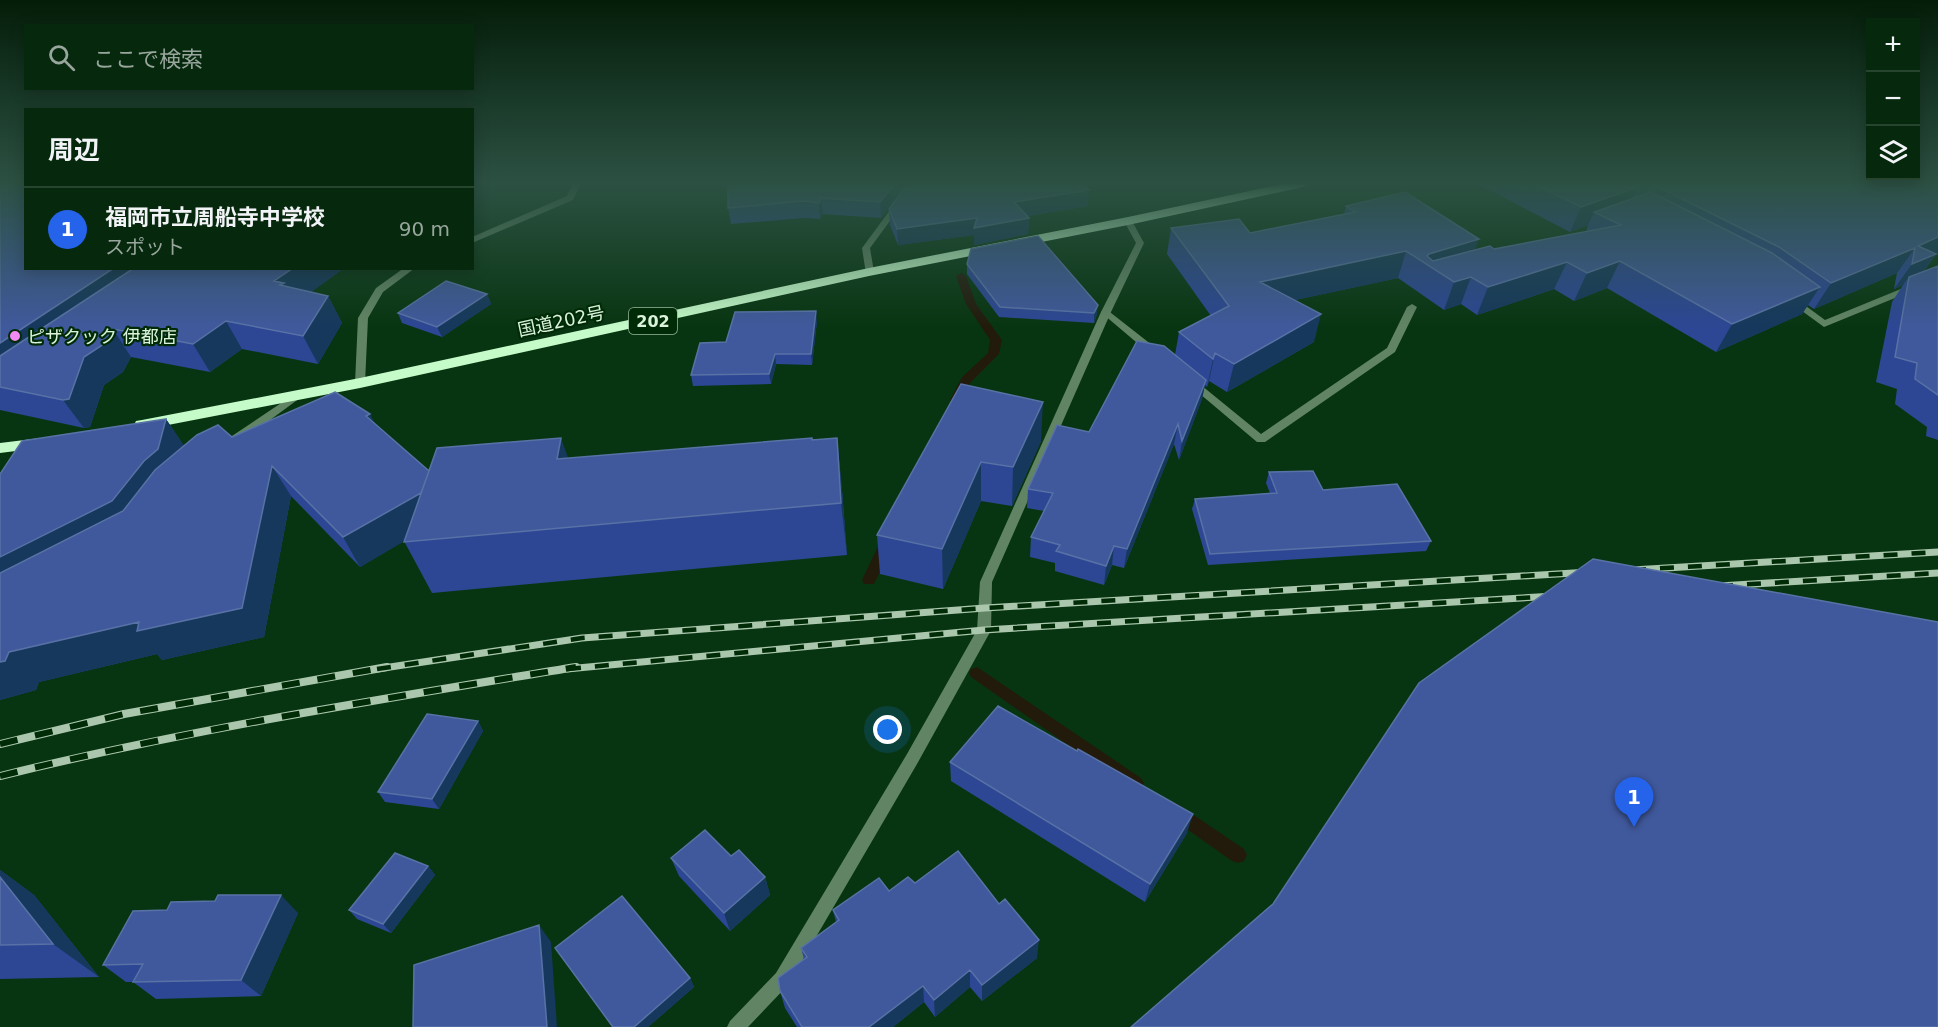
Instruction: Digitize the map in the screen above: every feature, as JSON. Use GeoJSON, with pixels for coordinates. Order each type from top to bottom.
{"type":"FeatureCollection","features":[{"type":"Feature","properties":{"kind":"highway","name":"国道202号"},"geometry":{"type":"LineString","coordinates":[[122,428],[296,396],[579,338],[869,272],[1078,231]]}},
{"type":"Feature","properties":{"kind":"highway"},"geometry":{"type":"LineString","coordinates":[[0,448],[54,441]]}},
{"type":"Feature","properties":{"kind":"street"},"geometry":{"type":"LineString","coordinates":[[474,239],[493,231]]}},
{"type":"Feature","properties":{"kind":"street"},"geometry":{"type":"LineString","coordinates":[[869,272],[866,248],[879,231]]}},
{"type":"Feature","properties":{"kind":"street"},"geometry":{"type":"LineString","coordinates":[[736,1027],[782,980],[912,759],[984,630],[986,582],[1106,312],[1140,243],[1133,231]]}},
{"type":"Feature","properties":{"kind":"street"},"geometry":{"type":"LineString","coordinates":[[360,383],[363,318],[379,290],[408,270]]}},
{"type":"Feature","properties":{"kind":"street"},"geometry":{"type":"LineString","coordinates":[[1788,297],[1824,324],[1935,278],[1938,280]]}},
{"type":"Feature","properties":{"kind":"street"},"geometry":{"type":"LineString","coordinates":[[1179,372],[1261,439],[1391,350],[1412,307]]}},
{"type":"Feature","properties":{"kind":"street"},"geometry":{"type":"LineString","coordinates":[[1106,312],[1161,357]]}},
{"type":"Feature","properties":{"kind":"street"},"geometry":{"type":"LineString","coordinates":[[230,443],[296,396]]}},
{"type":"Feature","properties":{"kind":"building"},"geometry":{"type":"Polygon","coordinates":[[[0,231],[24,231],[24,270],[111,270],[0,343],[0,231]]]}},
{"type":"Feature","properties":{"kind":"building"},"geometry":{"type":"Polygon","coordinates":[[[1173,231],[1248,231],[1250,233],[1260,231],[1466,231],[1479,239],[1429,254],[1427,256],[1433,261],[1490,246],[1494,249],[1590,231],[1728,231],[1772,253],[1820,287],[1732,324],[1620,261],[1587,273],[1567,262],[1488,287],[1471,277],[1454,282],[1406,251],[1260,282],[1321,314],[1234,364],[1215,353],[1213,359],[1179,332],[1229,306],[1173,231]]]}},
{"type":"Feature","properties":{"kind":"building"},"geometry":{"type":"Polygon","coordinates":[[[1747,231],[1938,231],[1938,237],[1918,246],[1936,254],[1912,264],[1915,248],[1831,283],[1779,247],[1747,231]]]}},
{"type":"Feature","properties":{"kind":"building"},"geometry":{"type":"Polygon","coordinates":[[[1038,236],[1098,305],[1094,313],[1000,307],[967,264],[971,249],[1038,236]]]}},
{"type":"Feature","properties":{"kind":"building"},"geometry":{"type":"Polygon","coordinates":[[[1938,266],[1938,395],[1915,379],[1917,363],[1895,357],[1909,277],[1938,266]]]}},
{"type":"Feature","properties":{"kind":"building"},"geometry":{"type":"Polygon","coordinates":[[[131,270],[290,270],[274,281],[284,283],[280,285],[328,296],[303,336],[226,321],[193,344],[113,329],[104,344],[84,357],[69,399],[63,400],[0,387],[0,356],[131,270]]]}},
{"type":"Feature","properties":{"kind":"building"},"geometry":{"type":"Polygon","coordinates":[[[446,281],[487,294],[437,327],[398,313],[446,281]]]}},
{"type":"Feature","properties":{"kind":"building"},"geometry":{"type":"Polygon","coordinates":[[[816,311],[811,354],[775,354],[769,374],[691,375],[700,343],[726,342],[735,312],[816,311]]]}},
{"type":"Feature","properties":{"kind":"building"},"geometry":{"type":"Polygon","coordinates":[[[1137,341],[1164,346],[1206,380],[1182,441],[1178,424],[1127,549],[1114,546],[1106,566],[1056,551],[1060,545],[1031,537],[1053,493],[1028,489],[1057,425],[1089,432],[1137,341]]]}},
{"type":"Feature","properties":{"kind":"building"},"geometry":{"type":"Polygon","coordinates":[[[961,384],[1043,402],[1013,467],[981,462],[942,549],[877,535],[961,384]]]}},
{"type":"Feature","properties":{"kind":"building"},"geometry":{"type":"Polygon","coordinates":[[[335,392],[370,414],[366,416],[429,471],[421,493],[343,537],[272,466],[242,608],[137,631],[139,622],[9,652],[5,661],[0,662],[0,573],[123,511],[155,470],[197,435],[218,425],[232,437],[335,392]]]}},
{"type":"Feature","properties":{"kind":"building"},"geometry":{"type":"Polygon","coordinates":[[[166,419],[158,449],[144,461],[112,501],[0,557],[0,474],[22,441],[166,419]]]}},
{"type":"Feature","properties":{"kind":"building"},"geometry":{"type":"Polygon","coordinates":[[[561,438],[557,459],[812,438],[812,440],[837,438],[841,503],[404,542],[437,448],[561,438]]]}},
{"type":"Feature","properties":{"kind":"building"},"geometry":{"type":"Polygon","coordinates":[[[1313,471],[1323,490],[1397,484],[1431,541],[1210,554],[1195,499],[1277,493],[1269,472],[1313,471]]]}},
{"type":"Feature","properties":{"kind":"building"},"geometry":{"type":"Polygon","coordinates":[[[1593,559],[1938,622],[1938,1027],[1131,1027],[1273,904],[1419,683],[1593,559]]]}},
{"type":"Feature","properties":{"kind":"building"},"geometry":{"type":"Polygon","coordinates":[[[998,706],[1193,814],[1150,884],[950,762],[998,706]]]}},
{"type":"Feature","properties":{"kind":"building"},"geometry":{"type":"Polygon","coordinates":[[[427,714],[478,721],[432,799],[378,792],[427,714]]]}},
{"type":"Feature","properties":{"kind":"building"},"geometry":{"type":"Polygon","coordinates":[[[705,830],[731,856],[739,850],[765,877],[724,913],[671,858],[705,830]]]}},
{"type":"Feature","properties":{"kind":"building"},"geometry":{"type":"Polygon","coordinates":[[[958,851],[999,904],[1005,899],[1039,940],[982,985],[970,970],[934,1000],[923,986],[869,1027],[802,1027],[780,991],[778,978],[807,957],[801,948],[839,920],[833,910],[879,878],[889,891],[908,877],[915,883],[958,851]]]}},
{"type":"Feature","properties":{"kind":"building"},"geometry":{"type":"Polygon","coordinates":[[[395,853],[428,866],[383,924],[349,910],[395,853]]]}},
{"type":"Feature","properties":{"kind":"building"},"geometry":{"type":"Polygon","coordinates":[[[0,877],[53,944],[0,945],[0,877]]]}},
{"type":"Feature","properties":{"kind":"building"},"geometry":{"type":"Polygon","coordinates":[[[218,895],[281,895],[241,980],[133,982],[143,964],[103,965],[133,911],[167,910],[171,902],[215,901],[218,895]]]}},
{"type":"Feature","properties":{"kind":"building"},"geometry":{"type":"Polygon","coordinates":[[[622,896],[690,978],[634,1027],[613,1027],[555,948],[622,896]]]}},
{"type":"Feature","properties":{"kind":"building"},"geometry":{"type":"Polygon","coordinates":[[[539,925],[547,1027],[413,1027],[414,965],[539,925]]]}},
{"type":"Feature","properties":{"kind":"waterway"},"geometry":{"type":"LineString","coordinates":[[956,400],[966,380],[993,354],[996,340],[971,304],[961,276]]}},
{"type":"Feature","properties":{"kind":"waterway"},"geometry":{"type":"LineString","coordinates":[[869,580],[886,544]]}},
{"type":"Feature","properties":{"kind":"waterway"},"geometry":{"type":"LineString","coordinates":[[977,673],[1135,783]]}},
{"type":"Feature","properties":{"kind":"waterway"},"geometry":{"type":"LineString","coordinates":[[1176,811],[1238,855]]}},
{"type":"Feature","properties":{"kind":"railway"},"geometry":{"type":"LineString","coordinates":[[1632,570],[1938,552]]}},
{"type":"Feature","properties":{"kind":"railway"},"geometry":{"type":"LineString","coordinates":[[377,669],[582,638],[985,608],[1590,572]]}},
{"type":"Feature","properties":{"kind":"railway"},"geometry":{"type":"LineString","coordinates":[[1719,586],[1938,573]]}},
{"type":"Feature","properties":{"kind":"railway"},"geometry":{"type":"LineString","coordinates":[[567,669],[984,630],[1555,596]]}},
{"type":"Feature","properties":{"kind":"railway"},"geometry":{"type":"LineString","coordinates":[[0,744],[124,714],[387,667]]}},
{"type":"Feature","properties":{"kind":"railway"},"geometry":{"type":"LineString","coordinates":[[0,776],[215,729],[576,667]]}},
{"type":"Feature","properties":{"kind":"place","name":"ピザクック 伊都店"},"geometry":{"type":"Point","coordinates":[15,336]}},
{"type":"Feature","properties":{"kind":"place","name":"福岡市立周船寺中学校"},"geometry":{"type":"Point","coordinates":[1634,827]}}]}
